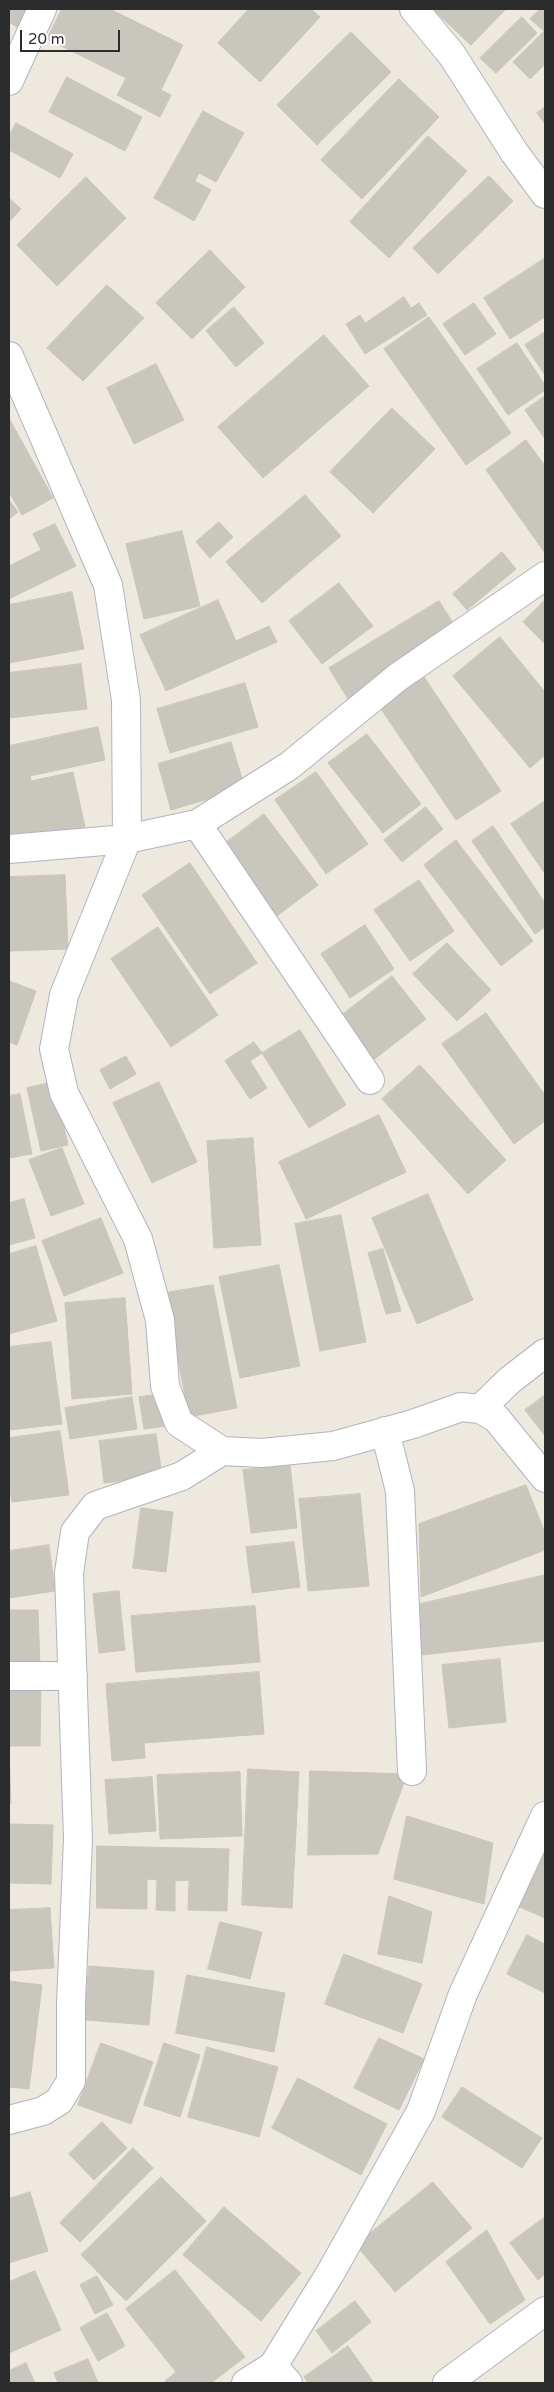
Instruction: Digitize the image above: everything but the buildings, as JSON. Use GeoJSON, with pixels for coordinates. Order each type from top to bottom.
{"type":"FeatureCollection","features":[{"type":"Feature","properties":{"kind":"street"},"geometry":{"type":"LineString","coordinates":[[9,81],[42,9]]}},
{"type":"Feature","properties":{"kind":"street"},"geometry":{"type":"LineString","coordinates":[[414,9],[452,55],[514,152],[545,194]]}},
{"type":"Feature","properties":{"kind":"street"},"geometry":{"type":"LineString","coordinates":[[9,356],[108,585],[126,700],[127,839],[64,995],[54,1049],[64,1093],[138,1239],[160,1320],[165,1386],[179,1423],[222,1452]]}},
{"type":"Feature","properties":{"kind":"street"},"geometry":{"type":"LineString","coordinates":[[9,848],[127,839],[197,824],[289,766],[398,677],[545,576]]}},
{"type":"Feature","properties":{"kind":"street"},"geometry":{"type":"LineString","coordinates":[[197,824],[370,1080]]}},
{"type":"Feature","properties":{"kind":"street"},"geometry":{"type":"LineString","coordinates":[[480,1409],[510,1380],[545,1354]]}},
{"type":"Feature","properties":{"kind":"street"},"geometry":{"type":"LineString","coordinates":[[9,2120],[43,2111],[60,2101],[71,2081],[71,2003],[78,1839],[69,1573],[75,1532],[95,1506],[182,1476],[222,1452],[262,1453],[333,1446],[386,1432],[461,1407],[480,1409],[496,1418],[545,1478]]}},
{"type":"Feature","properties":{"kind":"street"},"geometry":{"type":"LineString","coordinates":[[386,1432],[400,1491],[412,1771]]}},
{"type":"Feature","properties":{"kind":"street"},"geometry":{"type":"LineString","coordinates":[[9,1676],[73,1676]]}},
{"type":"Feature","properties":{"kind":"street"},"geometry":{"type":"LineString","coordinates":[[246,2383],[281,2374],[332,2272],[421,2111],[463,1994],[545,1816]]}},
{"type":"Feature","properties":{"kind":"street"},"geometry":{"type":"LineString","coordinates":[[447,2383],[545,2311]]}}]}
